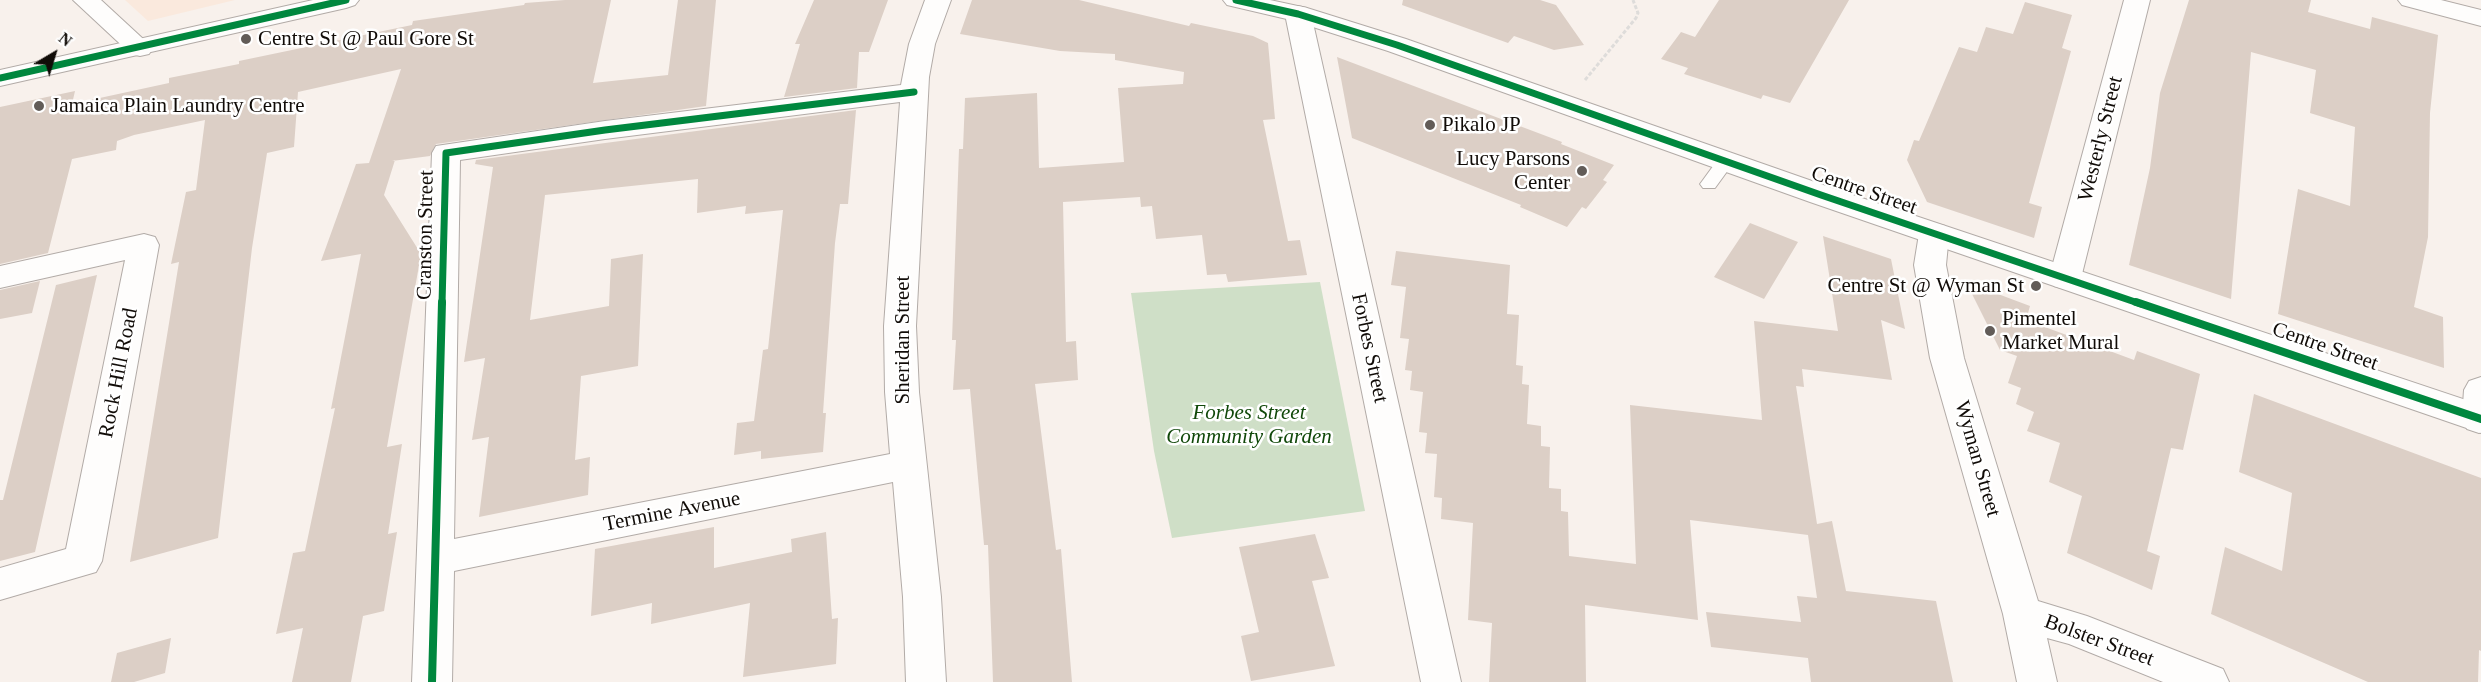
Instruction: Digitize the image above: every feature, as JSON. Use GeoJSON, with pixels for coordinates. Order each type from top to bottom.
{"type":"FeatureCollection","features":[{"type":"Feature","properties":{"kind":"street"},"geometry":{"type":"LineString","coordinates":[[86,0],[140,48]]}},
{"type":"Feature","properties":{"kind":"street"},"geometry":{"type":"LineString","coordinates":[[0,78],[346,0]]}},
{"type":"Feature","properties":{"kind":"street","name":"Sheridan Street"},"geometry":{"type":"LineString","coordinates":[[926,682],[922,597],[902,392],[900,326],[917,61],[938,0]]}},
{"type":"Feature","properties":{"kind":"street","name":"Westerly Street"},"geometry":{"type":"LineString","coordinates":[[2065,278],[2137,0]]}},
{"type":"Feature","properties":{"kind":"street"},"geometry":{"type":"LineString","coordinates":[[2411,0],[2481,18]]}},
{"type":"Feature","properties":{"kind":"street","name":"Centre Street"},"geometry":{"type":"LineString","coordinates":[[1250,1],[1397,45],[1717,173],[1934,234],[2065,278],[2480,409]]}},
{"type":"Feature","properties":{"kind":"street","name":"Forbes Street"},"geometry":{"type":"LineString","coordinates":[[1298,14],[1441,682]]}},
{"type":"Feature","properties":{"kind":"street","name":"Cranston Street"},"geometry":{"type":"LineString","coordinates":[[432,682],[446,153],[605,130],[914,92]]}},
{"type":"Feature","properties":{"kind":"street","name":"Wyman Street"},"geometry":{"type":"LineString","coordinates":[[1934,234],[1930,265],[1947,358],[2022,614],[2037,682]]}},
{"type":"Feature","properties":{"kind":"street","name":"Rock Hill Road"},"geometry":{"type":"LineString","coordinates":[[0,277],[144,245],[83,561],[0,584]]}},
{"type":"Feature","properties":{"kind":"street","name":"Termine Avenue"},"geometry":{"type":"LineString","coordinates":[[436,559],[908,465]]}},
{"type":"Feature","properties":{"kind":"street","name":"Bolster Street"},"geometry":{"type":"LineString","coordinates":[[2022,614],[2073,628],[2209,682]]}},
{"type":"Feature","properties":{"kind":"path"},"geometry":{"type":"LineString","coordinates":[[1583,83],[1636,18],[1638,13],[1634,0]]}},
{"type":"Feature","properties":{"kind":"shaded area"},"geometry":{"type":"Polygon","coordinates":[[[125,0],[235,0],[148,21],[125,0]]]}},
{"type":"Feature","properties":{"kind":"green space","name":"Forbes Street Community Garden"},"geometry":{"type":"Polygon","coordinates":[[[1320,282],[1365,511],[1172,538],[1154,451],[1131,293],[1320,282]]]}},
{"type":"Feature","properties":{"kind":"building"},"geometry":{"type":"Polygon","coordinates":[[[565,0],[611,0],[593,83],[668,75],[678,0],[716,0],[706,106],[436,144],[430,156],[395,161],[384,195],[421,254],[387,447],[402,444],[388,534],[397,532],[384,611],[363,616],[351,682],[292,682],[303,628],[276,634],[293,553],[305,551],[335,408],[331,409],[361,254],[321,261],[356,164],[369,163],[401,69],[298,92],[294,147],[267,153],[252,248],[218,538],[130,562],[179,262],[171,264],[186,192],[196,190],[205,120],[134,135],[117,141],[116,150],[72,159],[48,253],[0,264],[0,107],[75,91],[72,104],[169,83],[169,78],[239,64],[239,61],[412,25],[413,21],[524,5],[525,3],[565,0]]]}},
{"type":"Feature","properties":{"kind":"building"},"geometry":{"type":"Polygon","coordinates":[[[814,0],[888,0],[869,52],[859,52],[857,88],[784,97],[800,44],[795,44],[814,0]]]}},
{"type":"Feature","properties":{"kind":"building"},"geometry":{"type":"Polygon","coordinates":[[[972,0],[1079,0],[1189,26],[1191,23],[1253,36],[1268,43],[1275,119],[1263,120],[1288,241],[1300,240],[1307,275],[1228,282],[1226,274],[1207,275],[1202,235],[1156,239],[1152,206],[1141,207],[1140,197],[1063,202],[1066,342],[1076,341],[1078,380],[1035,384],[1056,550],[1061,549],[1072,682],[993,682],[988,545],[984,545],[970,389],[953,390],[956,340],[952,340],[959,149],[963,149],[965,98],[1037,93],[1039,168],[1124,162],[1118,88],[1183,84],[1184,72],[1115,60],[1115,54],[1060,51],[960,34],[972,0]]]}},
{"type":"Feature","properties":{"kind":"building"},"geometry":{"type":"Polygon","coordinates":[[[1403,0],[1540,0],[1556,5],[1584,45],[1554,50],[1514,36],[1508,43],[1402,5],[1403,0]]]}},
{"type":"Feature","properties":{"kind":"building"},"geometry":{"type":"Polygon","coordinates":[[[1719,0],[1849,0],[1790,103],[1763,95],[1761,99],[1684,74],[1688,68],[1661,59],[1681,32],[1695,37],[1719,0]]]}},
{"type":"Feature","properties":{"kind":"building"},"geometry":{"type":"Polygon","coordinates":[[[2189,0],[2311,0],[2308,12],[2370,29],[2372,17],[2438,35],[2430,113],[2428,237],[2414,307],[2443,317],[2444,368],[2278,314],[2298,189],[2350,206],[2355,127],[2310,113],[2316,70],[2251,52],[2231,299],[2129,265],[2150,168],[2160,93],[2189,0]]]}},
{"type":"Feature","properties":{"kind":"building"},"geometry":{"type":"Polygon","coordinates":[[[2025,2],[2072,15],[2062,48],[2071,51],[2029,203],[2042,207],[2034,238],[1927,202],[1907,160],[1914,140],[1919,141],[1959,47],[1977,52],[1986,27],[2013,34],[2025,2]]]}},
{"type":"Feature","properties":{"kind":"building"},"geometry":{"type":"Polygon","coordinates":[[[1337,57],[1562,142],[1561,144],[1614,165],[1603,180],[1607,182],[1586,209],[1582,207],[1567,227],[1520,207],[1521,205],[1352,138],[1337,57]]]}},
{"type":"Feature","properties":{"kind":"building"},"geometry":{"type":"Polygon","coordinates":[[[856,110],[848,204],[840,204],[835,243],[823,413],[826,413],[823,452],[761,459],[761,451],[734,455],[737,423],[754,421],[763,350],[768,349],[783,210],[745,214],[746,206],[697,213],[698,179],[545,195],[530,320],[609,306],[611,259],[643,254],[638,366],[581,376],[575,460],[590,457],[588,495],[479,517],[489,437],[472,440],[485,358],[464,362],[493,167],[475,164],[476,160],[856,110]]]}},
{"type":"Feature","properties":{"kind":"building"},"geometry":{"type":"Polygon","coordinates":[[[1750,223],[1798,242],[1764,299],[1714,277],[1750,223]]]}},
{"type":"Feature","properties":{"kind":"building"},"geometry":{"type":"Polygon","coordinates":[[[1823,236],[1891,259],[1905,329],[1881,320],[1892,380],[1802,369],[1804,387],[1796,386],[1817,524],[1832,521],[1846,591],[1936,601],[1953,682],[1811,682],[1808,658],[1711,647],[1706,612],[1801,622],[1797,596],[1817,598],[1808,535],[1690,520],[1698,620],[1585,605],[1586,682],[1489,682],[1492,623],[1468,620],[1473,523],[1441,519],[1442,498],[1434,497],[1437,454],[1425,453],[1427,433],[1419,432],[1423,392],[1410,390],[1412,371],[1405,370],[1409,339],[1400,338],[1406,287],[1391,285],[1396,251],[1510,265],[1507,314],[1519,315],[1516,365],[1523,366],[1522,384],[1529,385],[1527,424],[1541,426],[1541,446],[1550,447],[1549,488],[1561,489],[1561,511],[1568,512],[1569,556],[1636,564],[1630,405],[1762,420],[1754,321],[1838,331],[1823,236]]]}},
{"type":"Feature","properties":{"kind":"building"},"geometry":{"type":"Polygon","coordinates":[[[97,275],[35,552],[0,561],[0,500],[3,500],[56,285],[97,275]]]}},
{"type":"Feature","properties":{"kind":"building"},"geometry":{"type":"Polygon","coordinates":[[[40,281],[32,313],[0,319],[0,290],[40,281]]]}},
{"type":"Feature","properties":{"kind":"building"},"geometry":{"type":"Polygon","coordinates":[[[1966,282],[2030,306],[2026,320],[2134,360],[2137,351],[2200,374],[2183,450],[2171,448],[2147,551],[2160,556],[2152,590],[2067,553],[2082,496],[2049,482],[2060,443],[2027,431],[2034,412],[2016,404],[2021,388],[2008,383],[2017,356],[2000,350],[1966,282]]]}},
{"type":"Feature","properties":{"kind":"building"},"geometry":{"type":"Polygon","coordinates":[[[2254,394],[2481,478],[2481,651],[2479,650],[2478,682],[2368,682],[2211,614],[2225,547],[2282,571],[2292,493],[2239,472],[2254,394]]]}},
{"type":"Feature","properties":{"kind":"building"},"geometry":{"type":"Polygon","coordinates":[[[714,527],[714,568],[792,552],[791,539],[826,532],[832,619],[838,618],[836,664],[743,677],[750,603],[651,624],[652,603],[591,616],[595,549],[714,527]]]}},
{"type":"Feature","properties":{"kind":"building"},"geometry":{"type":"Polygon","coordinates":[[[1315,534],[1329,578],[1312,581],[1335,666],[1251,681],[1241,636],[1259,632],[1239,547],[1315,534]]]}},
{"type":"Feature","properties":{"kind":"building"},"geometry":{"type":"Polygon","coordinates":[[[171,638],[165,673],[134,682],[111,682],[117,653],[171,638]]]}},
{"type":"Feature","properties":{"kind":"cycle path"},"geometry":{"type":"LineString","coordinates":[[0,78],[346,0]]}},
{"type":"Feature","properties":{"kind":"cycle path"},"geometry":{"type":"LineString","coordinates":[[1236,0],[1298,14],[1397,45],[1821,195],[2481,419]]}},
{"type":"Feature","properties":{"kind":"cycle path"},"geometry":{"type":"LineString","coordinates":[[432,682],[446,153],[605,130],[914,92]]}},
{"type":"Feature","properties":{"kind":"place","name":"Centre St @ Paul Gore St"},"geometry":{"type":"Point","coordinates":[246,39]}},
{"type":"Feature","properties":{"kind":"place","name":"Jamaica Plain Laundry Centre"},"geometry":{"type":"Point","coordinates":[39,106]}},
{"type":"Feature","properties":{"kind":"place","name":"Pikalo JP"},"geometry":{"type":"Point","coordinates":[1430,125]}},
{"type":"Feature","properties":{"kind":"place","name":"Lucy Parsons Center"},"geometry":{"type":"Point","coordinates":[1582,171]}},
{"type":"Feature","properties":{"kind":"place","name":"Centre St @ Wyman St"},"geometry":{"type":"Point","coordinates":[2036,286]}},
{"type":"Feature","properties":{"kind":"place","name":"Pimentel Market Mural"},"geometry":{"type":"Point","coordinates":[1990,331]}}]}
